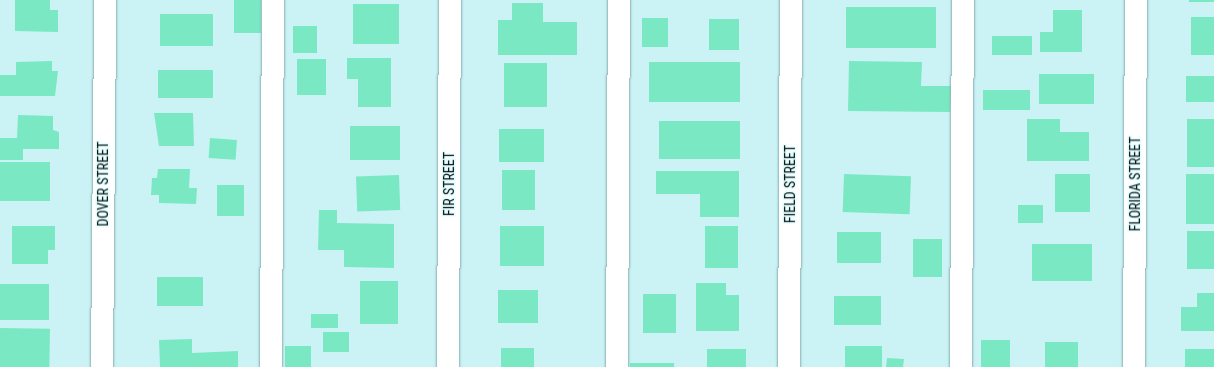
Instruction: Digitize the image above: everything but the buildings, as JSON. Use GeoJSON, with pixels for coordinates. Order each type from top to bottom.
{"type":"FeatureCollection","features":[{"type":"Feature","properties":{"kind":"street","name":"DOVER STREET"},"geometry":{"type":"LineString","coordinates":[[102,367],[105,0]]}},
{"type":"Feature","properties":{"kind":"street"},"geometry":{"type":"LineString","coordinates":[[271,367],[273,0]]}},
{"type":"Feature","properties":{"kind":"street","name":"FIR STREET"},"geometry":{"type":"LineString","coordinates":[[448,367],[450,0]]}},
{"type":"Feature","properties":{"kind":"street"},"geometry":{"type":"LineString","coordinates":[[617,367],[619,0]]}},
{"type":"Feature","properties":{"kind":"street","name":"FIELD STREET"},"geometry":{"type":"LineString","coordinates":[[789,367],[791,0]]}},
{"type":"Feature","properties":{"kind":"street"},"geometry":{"type":"LineString","coordinates":[[961,367],[963,0]]}},
{"type":"Feature","properties":{"kind":"street","name":"FLORIDA STREET"},"geometry":{"type":"LineString","coordinates":[[1134,367],[1136,0]]}}]}
